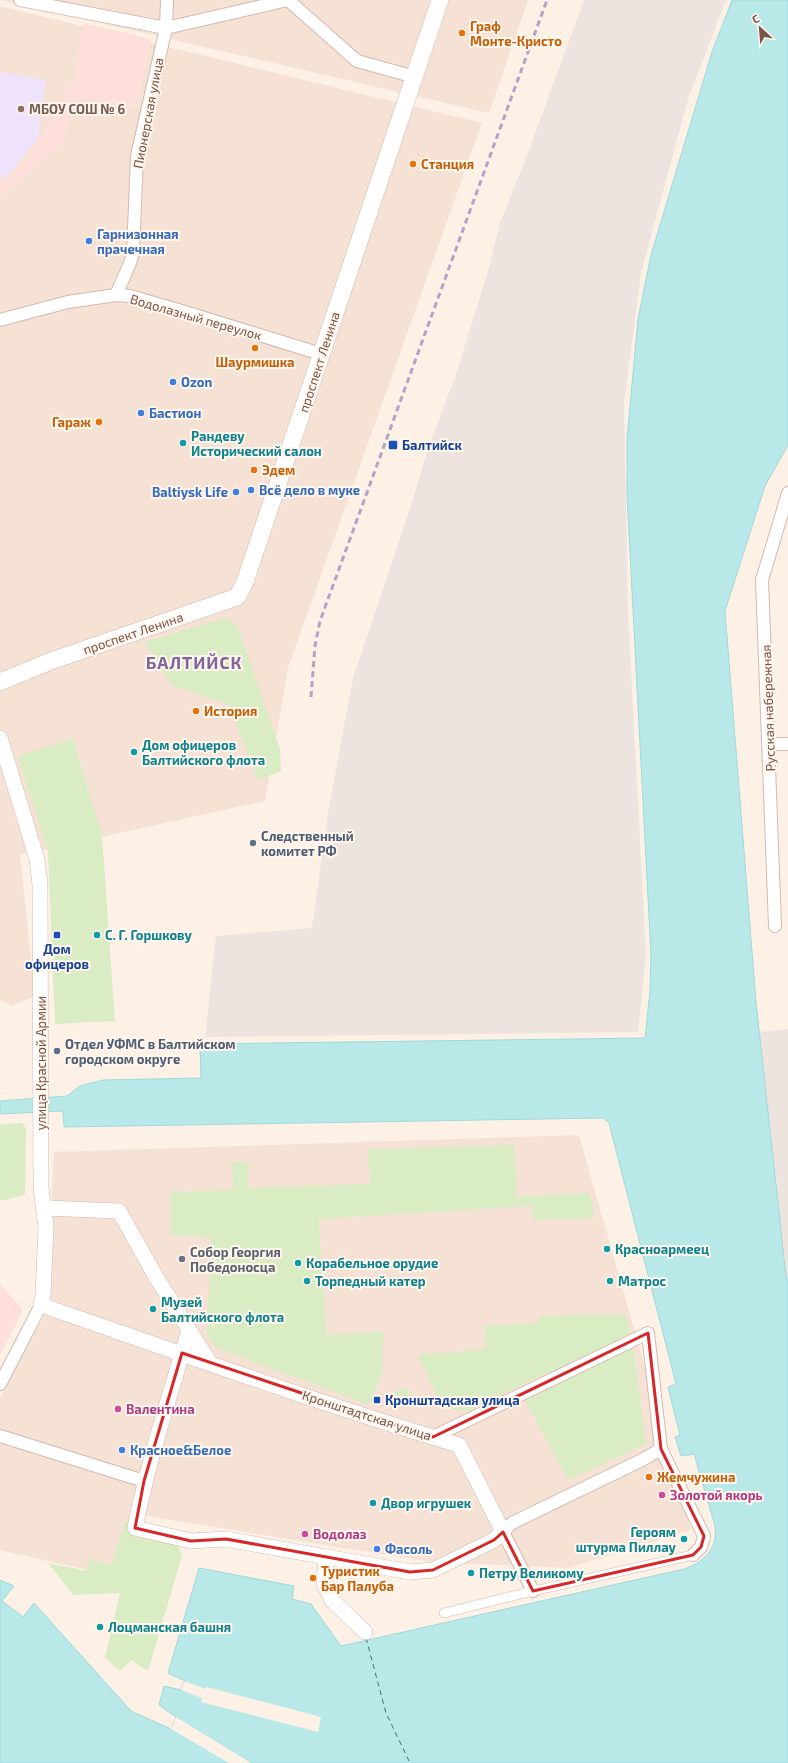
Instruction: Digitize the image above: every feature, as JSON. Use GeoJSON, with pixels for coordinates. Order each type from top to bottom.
{"type":"FeatureCollection","features":[{"type":"Feature","properties":{"kind":"main road","name":"проспект Ленина"},"geometry":{"type":"LineString","coordinates":[[0,682],[51,661],[237,597],[248,574],[440,0]]}},
{"type":"Feature","properties":{"kind":"street"},"geometry":{"type":"LineString","coordinates":[[20,0],[166,28],[288,0],[356,61],[415,77]]}},
{"type":"Feature","properties":{"kind":"street","name":"Пионерская улица"},"geometry":{"type":"LineString","coordinates":[[116,295],[133,253],[137,156],[166,28],[166,0]]}},
{"type":"Feature","properties":{"kind":"street","name":"Водолазный переулок"},"geometry":{"type":"LineString","coordinates":[[0,320],[68,302],[116,295],[130,296],[321,354]]}},
{"type":"Feature","properties":{"kind":"street","name":"Русская набережная"},"geometry":{"type":"LineString","coordinates":[[775,926],[770,744],[762,580],[788,493]]}},
{"type":"Feature","properties":{"kind":"street","name":"улица Красной Армии"},"geometry":{"type":"LineString","coordinates":[[0,738],[37,859],[40,878],[41,1188],[46,1227],[43,1295],[41,1306],[0,1384]]}},
{"type":"Feature","properties":{"kind":"street"},"geometry":{"type":"LineString","coordinates":[[770,744],[788,744]]}},
{"type":"Feature","properties":{"kind":"street"},"geometry":{"type":"LineString","coordinates":[[44,1208],[119,1211],[156,1277],[210,1362]]}},
{"type":"Feature","properties":{"kind":"street","name":"Кронштадтская улица"},"geometry":{"type":"LineString","coordinates":[[41,1306],[210,1362],[368,1418],[459,1445],[503,1532]]}},
{"type":"Feature","properties":{"kind":"street"},"geometry":{"type":"LineString","coordinates":[[189,1330],[144,1481],[135,1528],[191,1541],[226,1539],[410,1572],[433,1570],[494,1540],[512,1523],[642,1460],[660,1449]]}},
{"type":"Feature","properties":{"kind":"street"},"geometry":{"type":"LineString","coordinates":[[433,1437],[648,1333],[660,1449],[704,1536],[702,1547],[693,1555],[533,1591],[444,1613]]}},
{"type":"Feature","properties":{"kind":"street"},"geometry":{"type":"LineString","coordinates":[[0,1436],[144,1481]]}},
{"type":"Feature","properties":{"kind":"street"},"geometry":{"type":"LineString","coordinates":[[503,1532],[533,1591]]}},
{"type":"Feature","properties":{"kind":"street"},"geometry":{"type":"LineString","coordinates":[[326,1558],[324,1584],[332,1600],[365,1632]]}},
{"type":"Feature","properties":{"kind":"highlighted area"},"geometry":{"type":"Polygon","coordinates":[[[648,1333],[661,1449],[704,1536],[701,1547],[693,1555],[533,1591],[503,1532],[494,1540],[433,1570],[410,1572],[226,1539],[191,1541],[135,1528],[144,1481],[182,1353],[433,1437],[648,1333]]]}},
{"type":"Feature","properties":{"kind":"shaded area"},"geometry":{"type":"Polygon","coordinates":[[[1,0],[528,0],[489,113],[1,0]]]}},
{"type":"Feature","properties":{"kind":"shaded area"},"geometry":{"type":"Polygon","coordinates":[[[584,0],[726,0],[688,99],[641,273],[624,402],[628,613],[646,955],[638,1032],[205,1037],[216,936],[312,928],[328,813],[353,678],[413,499],[427,452],[456,374],[489,268],[500,223],[526,158],[584,0]]]}},
{"type":"Feature","properties":{"kind":"shaded area"},"geometry":{"type":"Polygon","coordinates":[[[0,6],[482,123],[288,668],[265,801],[20,855],[35,996],[11,1006],[0,999],[0,6]]]}},
{"type":"Feature","properties":{"kind":"shaded area"},"geometry":{"type":"Polygon","coordinates":[[[83,23],[151,39],[137,107],[74,99],[63,142],[4,194],[0,195],[0,181],[5,183],[41,137],[70,84],[74,85],[83,23]]]}},
{"type":"Feature","properties":{"kind":"shaded area","name":"МБОУ СОШ № 6"},"geometry":{"type":"Polygon","coordinates":[[[0,72],[46,80],[38,139],[5,179],[0,177],[0,72]]]}},
{"type":"Feature","properties":{"kind":"shaded area"},"geometry":{"type":"Polygon","coordinates":[[[788,1029],[788,1283],[759,1032],[788,1029]]]}},
{"type":"Feature","properties":{"kind":"shaded area"},"geometry":{"type":"Polygon","coordinates":[[[579,1135],[691,1530],[568,1568],[431,1562],[140,1515],[109,1575],[0,1550],[0,1398],[45,1314],[54,1152],[579,1135]]]}},
{"type":"Feature","properties":{"kind":"shaded area"},"geometry":{"type":"Polygon","coordinates":[[[0,1284],[23,1310],[0,1355],[0,1284]]]}},
{"type":"Feature","properties":{"kind":"green space"},"geometry":{"type":"Polygon","coordinates":[[[224,618],[237,625],[280,749],[281,771],[258,780],[230,705],[172,685],[145,642],[224,618]]]}},
{"type":"Feature","properties":{"kind":"green space"},"geometry":{"type":"Polygon","coordinates":[[[73,739],[102,835],[115,1021],[55,1024],[48,852],[18,756],[73,739]]]}},
{"type":"Feature","properties":{"kind":"green space"},"geometry":{"type":"Polygon","coordinates":[[[23,1123],[26,1129],[25,1195],[0,1201],[0,1124],[23,1123]]]}},
{"type":"Feature","properties":{"kind":"green space"},"geometry":{"type":"Polygon","coordinates":[[[514,1145],[517,1197],[590,1193],[594,1218],[533,1220],[532,1206],[319,1219],[326,1335],[383,1332],[383,1371],[369,1405],[215,1347],[207,1335],[211,1237],[171,1235],[171,1192],[233,1190],[232,1162],[248,1162],[248,1188],[370,1184],[368,1149],[514,1145]]]}},
{"type":"Feature","properties":{"kind":"green space"},"geometry":{"type":"Polygon","coordinates":[[[626,1314],[634,1352],[646,1444],[568,1480],[524,1398],[554,1385],[548,1372],[468,1411],[444,1409],[417,1355],[486,1349],[484,1326],[539,1323],[539,1316],[626,1314]]]}},
{"type":"Feature","properties":{"kind":"green space"},"geometry":{"type":"Polygon","coordinates":[[[399,1388],[407,1388],[412,1393],[410,1404],[407,1406],[399,1406],[394,1401],[394,1393],[399,1388]]]}},
{"type":"Feature","properties":{"kind":"green space"},"geometry":{"type":"Polygon","coordinates":[[[125,1521],[180,1530],[177,1543],[182,1556],[148,1671],[131,1660],[120,1671],[105,1658],[120,1593],[73,1595],[48,1563],[86,1571],[90,1559],[111,1565],[125,1521]]]}},
{"type":"Feature","properties":{"kind":"water"},"geometry":{"type":"Polygon","coordinates":[[[732,0],[788,0],[788,445],[765,486],[725,611],[756,1002],[788,1283],[788,1763],[0,1763],[0,1580],[14,1586],[2,1601],[23,1617],[34,1603],[131,1711],[171,1729],[176,1717],[159,1705],[164,1686],[181,1690],[185,1681],[168,1673],[199,1568],[294,1586],[292,1599],[311,1604],[341,1646],[684,1569],[698,1563],[712,1548],[715,1526],[694,1454],[681,1456],[675,1437],[680,1435],[668,1387],[676,1384],[609,1123],[603,1118],[64,1127],[63,1111],[0,1114],[0,1101],[67,1096],[80,1086],[103,1080],[201,1078],[200,1044],[645,1038],[650,991],[651,955],[627,495],[627,439],[638,319],[651,255],[712,52],[732,0]]]}},
{"type":"Feature","properties":{"kind":"pier"},"geometry":{"type":"Polygon","coordinates":[[[185,1681],[205,1689],[207,1687],[321,1717],[318,1732],[201,1702],[202,1698],[181,1690],[185,1681]]]}},
{"type":"Feature","properties":{"kind":"pier"},"geometry":{"type":"Polygon","coordinates":[[[176,1717],[251,1763],[229,1763],[171,1729],[176,1717]]]}},
{"type":"Feature","properties":{"kind":"ferry route"},"geometry":{"type":"LineString","coordinates":[[366,1638],[386,1713],[410,1763]]}},
{"type":"Feature","properties":{"kind":"railway"},"geometry":{"type":"LineString","coordinates":[[311,697],[315,646],[320,621],[547,0]]}},
{"type":"Feature","properties":{"kind":"place","name":"Граф Монте-Кристо"},"geometry":{"type":"Point","coordinates":[462,33]}},
{"type":"Feature","properties":{"kind":"place","name":"МБОУ СОШ № 6"},"geometry":{"type":"Point","coordinates":[21,109]}},
{"type":"Feature","properties":{"kind":"place","name":"Станция"},"geometry":{"type":"Point","coordinates":[413,164]}},
{"type":"Feature","properties":{"kind":"place","name":"Гарнизонная прачечная"},"geometry":{"type":"Point","coordinates":[89,241]}},
{"type":"Feature","properties":{"kind":"place","name":"Шаурмишка"},"geometry":{"type":"Point","coordinates":[255,348]}},
{"type":"Feature","properties":{"kind":"place","name":"Ozon"},"geometry":{"type":"Point","coordinates":[173,382]}},
{"type":"Feature","properties":{"kind":"place","name":"Бастион"},"geometry":{"type":"Point","coordinates":[141,413]}},
{"type":"Feature","properties":{"kind":"place","name":"Гараж"},"geometry":{"type":"Point","coordinates":[99,422]}},
{"type":"Feature","properties":{"kind":"place","name":"Рандеву Исторический салон"},"geometry":{"type":"Point","coordinates":[183,443]}},
{"type":"Feature","properties":{"kind":"place","name":"Балтийск"},"geometry":{"type":"Point","coordinates":[393,445]}},
{"type":"Feature","properties":{"kind":"place","name":"Эдем"},"geometry":{"type":"Point","coordinates":[254,470]}},
{"type":"Feature","properties":{"kind":"place","name":"Всё дело в муке"},"geometry":{"type":"Point","coordinates":[251,490]}},
{"type":"Feature","properties":{"kind":"place","name":"Baltiysk Life"},"geometry":{"type":"Point","coordinates":[236,492]}},
{"type":"Feature","properties":{"kind":"place","name":"История"},"geometry":{"type":"Point","coordinates":[196,711]}},
{"type":"Feature","properties":{"kind":"place","name":"Дом офицеров Балтийского флота"},"geometry":{"type":"Point","coordinates":[134,752]}},
{"type":"Feature","properties":{"kind":"place","name":"Следственный комитет РФ"},"geometry":{"type":"Point","coordinates":[253,843]}},
{"type":"Feature","properties":{"kind":"place","name":"Дом офицеров"},"geometry":{"type":"Point","coordinates":[57,935]}},
{"type":"Feature","properties":{"kind":"place","name":"С. Г. Горшкову"},"geometry":{"type":"Point","coordinates":[97,935]}},
{"type":"Feature","properties":{"kind":"place","name":"Отдел УФМС в Балтийском городском округе"},"geometry":{"type":"Point","coordinates":[57,1051]}},
{"type":"Feature","properties":{"kind":"place","name":"Красноармеец"},"geometry":{"type":"Point","coordinates":[607,1249]}},
{"type":"Feature","properties":{"kind":"place","name":"Собор Георгия Победоносца"},"geometry":{"type":"Point","coordinates":[182,1259]}},
{"type":"Feature","properties":{"kind":"place","name":"Корабельное орудие"},"geometry":{"type":"Point","coordinates":[298,1263]}},
{"type":"Feature","properties":{"kind":"place","name":"Торпедный катер"},"geometry":{"type":"Point","coordinates":[307,1281]}},
{"type":"Feature","properties":{"kind":"place","name":"Матрос"},"geometry":{"type":"Point","coordinates":[610,1281]}},
{"type":"Feature","properties":{"kind":"place","name":"Музей Балтийского флота"},"geometry":{"type":"Point","coordinates":[153,1309]}},
{"type":"Feature","properties":{"kind":"place","name":"Кронштадская улица"},"geometry":{"type":"Point","coordinates":[377,1400]}},
{"type":"Feature","properties":{"kind":"place","name":"Валентина"},"geometry":{"type":"Point","coordinates":[118,1409]}},
{"type":"Feature","properties":{"kind":"place","name":"Красное&Белое"},"geometry":{"type":"Point","coordinates":[122,1450]}},
{"type":"Feature","properties":{"kind":"place","name":"Жемчужина"},"geometry":{"type":"Point","coordinates":[649,1477]}},
{"type":"Feature","properties":{"kind":"place","name":"Золотой якорь"},"geometry":{"type":"Point","coordinates":[662,1495]}},
{"type":"Feature","properties":{"kind":"place","name":"Двор игрушек"},"geometry":{"type":"Point","coordinates":[373,1503]}},
{"type":"Feature","properties":{"kind":"place","name":"Водолаз"},"geometry":{"type":"Point","coordinates":[305,1534]}},
{"type":"Feature","properties":{"kind":"place","name":"Героям штурма Пиллау"},"geometry":{"type":"Point","coordinates":[684,1539]}},
{"type":"Feature","properties":{"kind":"place","name":"Фасоль"},"geometry":{"type":"Point","coordinates":[377,1549]}},
{"type":"Feature","properties":{"kind":"place","name":"Петру Великому"},"geometry":{"type":"Point","coordinates":[471,1573]}},
{"type":"Feature","properties":{"kind":"place","name":"Туристик Бар Палуба"},"geometry":{"type":"Point","coordinates":[313,1578]}},
{"type":"Feature","properties":{"kind":"place","name":"Лоцманская башня"},"geometry":{"type":"Point","coordinates":[100,1627]}},
{"type":"Feature","properties":{"kind":"district","name":"БАЛТИЙСК"},"geometry":{"type":"Point","coordinates":[194,663]}}]}
